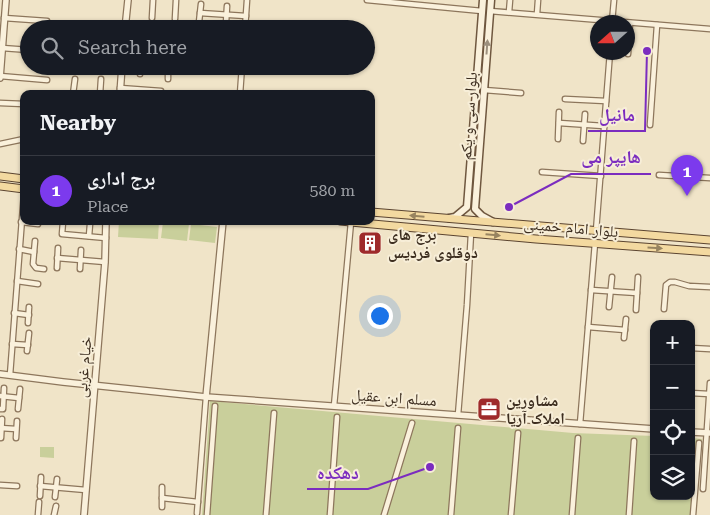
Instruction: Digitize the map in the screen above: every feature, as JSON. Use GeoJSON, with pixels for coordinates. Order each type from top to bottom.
{"type":"FeatureCollection","features":[{"type":"Feature","properties":{"kind":"main road","name":"بلوار سی و یکم"},"geometry":{"type":"LineString","coordinates":[[467,207],[483,0]]}},
{"type":"Feature","properties":{"kind":"main road","name":"بلوار سی و یکم"},"geometry":{"type":"LineString","coordinates":[[475,209],[491,0]]}},
{"type":"Feature","properties":{"kind":"main road"},"geometry":{"type":"LineString","coordinates":[[0,176],[20,178]]}},
{"type":"Feature","properties":{"kind":"main road"},"geometry":{"type":"LineString","coordinates":[[0,186],[20,188]]}},
{"type":"Feature","properties":{"kind":"main road"},"geometry":{"type":"LineString","coordinates":[[447,218],[455,217],[467,207],[470,212],[475,209],[482,216],[497,223]]}},
{"type":"Feature","properties":{"kind":"main road","name":"بلوار امام خمینی"},"geometry":{"type":"LineString","coordinates":[[375,212],[710,240]]}},
{"type":"Feature","properties":{"kind":"main road","name":"بلوار امام خمینی"},"geometry":{"type":"LineString","coordinates":[[375,224],[710,252]]}},
{"type":"Feature","properties":{"kind":"main road"},"geometry":{"type":"LineString","coordinates":[[522,237],[527,232],[525,225]]}},
{"type":"Feature","properties":{"kind":"main road"},"geometry":{"type":"LineString","coordinates":[[536,239],[534,232],[537,226]]}},
{"type":"Feature","properties":{"kind":"street"},"geometry":{"type":"LineString","coordinates":[[6,0],[0,77],[48,80]]}},
{"type":"Feature","properties":{"kind":"street"},"geometry":{"type":"LineString","coordinates":[[126,20],[128,0]]}},
{"type":"Feature","properties":{"kind":"street"},"geometry":{"type":"LineString","coordinates":[[152,18],[153,0]]}},
{"type":"Feature","properties":{"kind":"street"},"geometry":{"type":"LineString","coordinates":[[175,19],[176,0]]}},
{"type":"Feature","properties":{"kind":"street"},"geometry":{"type":"LineString","coordinates":[[246,20],[248,0]]}},
{"type":"Feature","properties":{"kind":"street"},"geometry":{"type":"LineString","coordinates":[[367,0],[419,2],[482,11]]}},
{"type":"Feature","properties":{"kind":"street"},"geometry":{"type":"LineString","coordinates":[[445,0],[445,7]]}},
{"type":"Feature","properties":{"kind":"street"},"geometry":{"type":"LineString","coordinates":[[509,12],[510,0]]}},
{"type":"Feature","properties":{"kind":"street"},"geometry":{"type":"LineString","coordinates":[[537,14],[538,0]]}},
{"type":"Feature","properties":{"kind":"street"},"geometry":{"type":"LineString","coordinates":[[613,15],[614,0]]}},
{"type":"Feature","properties":{"kind":"street"},"geometry":{"type":"LineString","coordinates":[[199,20],[201,4]]}},
{"type":"Feature","properties":{"kind":"street"},"geometry":{"type":"LineString","coordinates":[[226,20],[227,6]]}},
{"type":"Feature","properties":{"kind":"street"},"geometry":{"type":"LineString","coordinates":[[490,11],[590,20]]}},
{"type":"Feature","properties":{"kind":"street"},"geometry":{"type":"LineString","coordinates":[[200,13],[246,16]]}},
{"type":"Feature","properties":{"kind":"street"},"geometry":{"type":"LineString","coordinates":[[4,18],[33,20]]}},
{"type":"Feature","properties":{"kind":"street"},"geometry":{"type":"LineString","coordinates":[[635,23],[710,29]]}},
{"type":"Feature","properties":{"kind":"street"},"geometry":{"type":"LineString","coordinates":[[650,125],[657,25]]}},
{"type":"Feature","properties":{"kind":"street"},"geometry":{"type":"LineString","coordinates":[[2,48],[20,49]]}},
{"type":"Feature","properties":{"kind":"street"},"geometry":{"type":"LineString","coordinates":[[596,231],[609,60]]}},
{"type":"Feature","properties":{"kind":"street"},"geometry":{"type":"LineString","coordinates":[[120,90],[121,75]]}},
{"type":"Feature","properties":{"kind":"street"},"geometry":{"type":"LineString","coordinates":[[240,90],[241,75]]}},
{"type":"Feature","properties":{"kind":"street"},"geometry":{"type":"LineString","coordinates":[[74,90],[75,79]]}},
{"type":"Feature","properties":{"kind":"street"},"geometry":{"type":"LineString","coordinates":[[100,90],[101,79]]}},
{"type":"Feature","properties":{"kind":"street"},"geometry":{"type":"LineString","coordinates":[[484,90],[521,93]]}},
{"type":"Feature","properties":{"kind":"street"},"geometry":{"type":"LineString","coordinates":[[565,100],[606,102]]}},
{"type":"Feature","properties":{"kind":"street"},"geometry":{"type":"LineString","coordinates":[[0,103],[20,104]]}},
{"type":"Feature","properties":{"kind":"street"},"geometry":{"type":"LineString","coordinates":[[558,139],[559,112]]}},
{"type":"Feature","properties":{"kind":"street"},"geometry":{"type":"LineString","coordinates":[[583,141],[585,114]]}},
{"type":"Feature","properties":{"kind":"street"},"geometry":{"type":"LineString","coordinates":[[559,123],[604,126]]}},
{"type":"Feature","properties":{"kind":"street"},"geometry":{"type":"LineString","coordinates":[[0,144],[20,141]]}},
{"type":"Feature","properties":{"kind":"street"},"geometry":{"type":"LineString","coordinates":[[542,172],[600,176]]}},
{"type":"Feature","properties":{"kind":"street"},"geometry":{"type":"LineString","coordinates":[[659,175],[710,178]]}},
{"type":"Feature","properties":{"kind":"street"},"geometry":{"type":"LineString","coordinates":[[10,375],[22,225]]}},
{"type":"Feature","properties":{"kind":"street"},"geometry":{"type":"LineString","coordinates":[[63,225],[62,234],[106,238]]}},
{"type":"Feature","properties":{"kind":"street"},"geometry":{"type":"LineString","coordinates":[[89,236],[90,225]]}},
{"type":"Feature","properties":{"kind":"street","name":"خیام غربی"},"geometry":{"type":"LineString","coordinates":[[84,515],[96,385],[106,225]]}},
{"type":"Feature","properties":{"kind":"street"},"geometry":{"type":"LineString","coordinates":[[197,513],[223,225]]}},
{"type":"Feature","properties":{"kind":"street"},"geometry":{"type":"LineString","coordinates":[[334,406],[351,225]]}},
{"type":"Feature","properties":{"kind":"street"},"geometry":{"type":"LineString","coordinates":[[458,415],[471,233]]}},
{"type":"Feature","properties":{"kind":"street"},"geometry":{"type":"LineString","coordinates":[[35,241],[34,264],[36,268],[44,269]]}},
{"type":"Feature","properties":{"kind":"street"},"geometry":{"type":"LineString","coordinates":[[580,424],[595,243]]}},
{"type":"Feature","properties":{"kind":"street"},"geometry":{"type":"LineString","coordinates":[[57,268],[58,248]]}},
{"type":"Feature","properties":{"kind":"street"},"geometry":{"type":"LineString","coordinates":[[19,249],[34,252]]}},
{"type":"Feature","properties":{"kind":"street"},"geometry":{"type":"LineString","coordinates":[[80,269],[81,250]]}},
{"type":"Feature","properties":{"kind":"street"},"geometry":{"type":"LineString","coordinates":[[57,258],[105,262]]}},
{"type":"Feature","properties":{"kind":"street"},"geometry":{"type":"LineString","coordinates":[[608,308],[612,277]]}},
{"type":"Feature","properties":{"kind":"street"},"geometry":{"type":"LineString","coordinates":[[636,310],[638,278]]}},
{"type":"Feature","properties":{"kind":"street"},"geometry":{"type":"LineString","coordinates":[[16,281],[38,284]]}},
{"type":"Feature","properties":{"kind":"street"},"geometry":{"type":"LineString","coordinates":[[664,309],[666,285],[670,282],[689,286],[710,286]]}},
{"type":"Feature","properties":{"kind":"street"},"geometry":{"type":"LineString","coordinates":[[591,290],[637,293]]}},
{"type":"Feature","properties":{"kind":"street"},"geometry":{"type":"LineString","coordinates":[[28,323],[29,307]]}},
{"type":"Feature","properties":{"kind":"street"},"geometry":{"type":"LineString","coordinates":[[14,313],[29,315]]}},
{"type":"Feature","properties":{"kind":"street"},"geometry":{"type":"LineString","coordinates":[[624,338],[626,319]]}},
{"type":"Feature","properties":{"kind":"street"},"geometry":{"type":"LineString","coordinates":[[588,327],[625,330]]}},
{"type":"Feature","properties":{"kind":"street"},"geometry":{"type":"LineString","coordinates":[[27,351],[29,333]]}},
{"type":"Feature","properties":{"kind":"street"},"geometry":{"type":"LineString","coordinates":[[12,344],[28,345]]}},
{"type":"Feature","properties":{"kind":"street"},"geometry":{"type":"LineString","coordinates":[[695,348],[710,349]]}},
{"type":"Feature","properties":{"kind":"street","name":"مسلم ابن عقیل"},"geometry":{"type":"LineString","coordinates":[[0,374],[206,397],[650,429]]}},
{"type":"Feature","properties":{"kind":"street"},"geometry":{"type":"LineString","coordinates":[[703,489],[709,433],[710,383]]}},
{"type":"Feature","properties":{"kind":"street"},"geometry":{"type":"LineString","coordinates":[[0,409],[2,409],[4,388]]}},
{"type":"Feature","properties":{"kind":"street"},"geometry":{"type":"LineString","coordinates":[[18,409],[20,389]]}},
{"type":"Feature","properties":{"kind":"street"},"geometry":{"type":"LineString","coordinates":[[695,393],[709,394]]}},
{"type":"Feature","properties":{"kind":"street"},"geometry":{"type":"LineString","coordinates":[[2,396],[19,398]]}},
{"type":"Feature","properties":{"kind":"street"},"geometry":{"type":"LineString","coordinates":[[207,515],[215,406]]}},
{"type":"Feature","properties":{"kind":"street"},"geometry":{"type":"LineString","coordinates":[[266,515],[274,413]]}},
{"type":"Feature","properties":{"kind":"street"},"geometry":{"type":"LineString","coordinates":[[330,515],[337,417]]}},
{"type":"Feature","properties":{"kind":"street"},"geometry":{"type":"LineString","coordinates":[[1,438],[2,419]]}},
{"type":"Feature","properties":{"kind":"street"},"geometry":{"type":"LineString","coordinates":[[16,438],[17,421]]}},
{"type":"Feature","properties":{"kind":"street"},"geometry":{"type":"LineString","coordinates":[[384,515],[412,423]]}},
{"type":"Feature","properties":{"kind":"street"},"geometry":{"type":"LineString","coordinates":[[1,428],[16,430]]}},
{"type":"Feature","properties":{"kind":"street"},"geometry":{"type":"LineString","coordinates":[[451,515],[458,428]]}},
{"type":"Feature","properties":{"kind":"street"},"geometry":{"type":"LineString","coordinates":[[695,432],[709,433]]}},
{"type":"Feature","properties":{"kind":"street"},"geometry":{"type":"LineString","coordinates":[[511,515],[518,433]]}},
{"type":"Feature","properties":{"kind":"street"},"geometry":{"type":"LineString","coordinates":[[572,515],[578,438]]}},
{"type":"Feature","properties":{"kind":"street"},"geometry":{"type":"LineString","coordinates":[[629,515],[634,441]]}},
{"type":"Feature","properties":{"kind":"street"},"geometry":{"type":"LineString","coordinates":[[693,515],[699,443]]}},
{"type":"Feature","properties":{"kind":"street"},"geometry":{"type":"LineString","coordinates":[[41,477],[38,515],[45,515]]}},
{"type":"Feature","properties":{"kind":"street"},"geometry":{"type":"LineString","coordinates":[[56,498],[57,479]]}},
{"type":"Feature","properties":{"kind":"street"},"geometry":{"type":"LineString","coordinates":[[703,482],[710,482]]}},
{"type":"Feature","properties":{"kind":"street"},"geometry":{"type":"LineString","coordinates":[[0,485],[17,486]]}},
{"type":"Feature","properties":{"kind":"street"},"geometry":{"type":"LineString","coordinates":[[40,486],[86,490]]}},
{"type":"Feature","properties":{"kind":"street"},"geometry":{"type":"LineString","coordinates":[[162,487],[162,507]]}},
{"type":"Feature","properties":{"kind":"street"},"geometry":{"type":"LineString","coordinates":[[162,498],[198,502]]}},
{"type":"Feature","properties":{"kind":"street"},"geometry":{"type":"LineString","coordinates":[[54,515],[56,506]]}},
{"type":"Feature","properties":{"kind":"green space"},"geometry":{"type":"Polygon","coordinates":[[[484,0],[490,0],[473,210],[471,210],[469,209],[484,0]]]}},
{"type":"Feature","properties":{"kind":"green space"},"geometry":{"type":"Polygon","coordinates":[[[119,225],[159,225],[158,239],[118,237],[119,225]]]}},
{"type":"Feature","properties":{"kind":"green space"},"geometry":{"type":"Polygon","coordinates":[[[163,225],[189,225],[187,241],[161,238],[163,225]]]}},
{"type":"Feature","properties":{"kind":"green space"},"geometry":{"type":"Polygon","coordinates":[[[191,225],[217,227],[215,243],[189,240],[191,225]]]}},
{"type":"Feature","properties":{"kind":"green space"},"geometry":{"type":"Polygon","coordinates":[[[210,401],[573,433],[650,436],[650,500],[695,500],[695,438],[702,439],[696,515],[202,515],[210,401]]]}},
{"type":"Feature","properties":{"kind":"green space"},"geometry":{"type":"Polygon","coordinates":[[[40,447],[54,447],[54,458],[40,457],[40,447]]]}},
{"type":"Feature","properties":{"kind":"place","name":"مانیل"},"geometry":{"type":"Point","coordinates":[647,51]}},
{"type":"Feature","properties":{"kind":"place","name":"برج اداری"},"geometry":{"type":"Point","coordinates":[687,196]}},
{"type":"Feature","properties":{"kind":"place","name":"هایپر می"},"geometry":{"type":"Point","coordinates":[509,207]}},
{"type":"Feature","properties":{"kind":"place","name":"برج های دوقلوی فردیس"},"geometry":{"type":"Point","coordinates":[370,243]}},
{"type":"Feature","properties":{"kind":"place","name":"مشاورین املاک آریا"},"geometry":{"type":"Point","coordinates":[489,409]}},
{"type":"Feature","properties":{"kind":"place","name":"دهکده"},"geometry":{"type":"Point","coordinates":[430,467]}}]}
